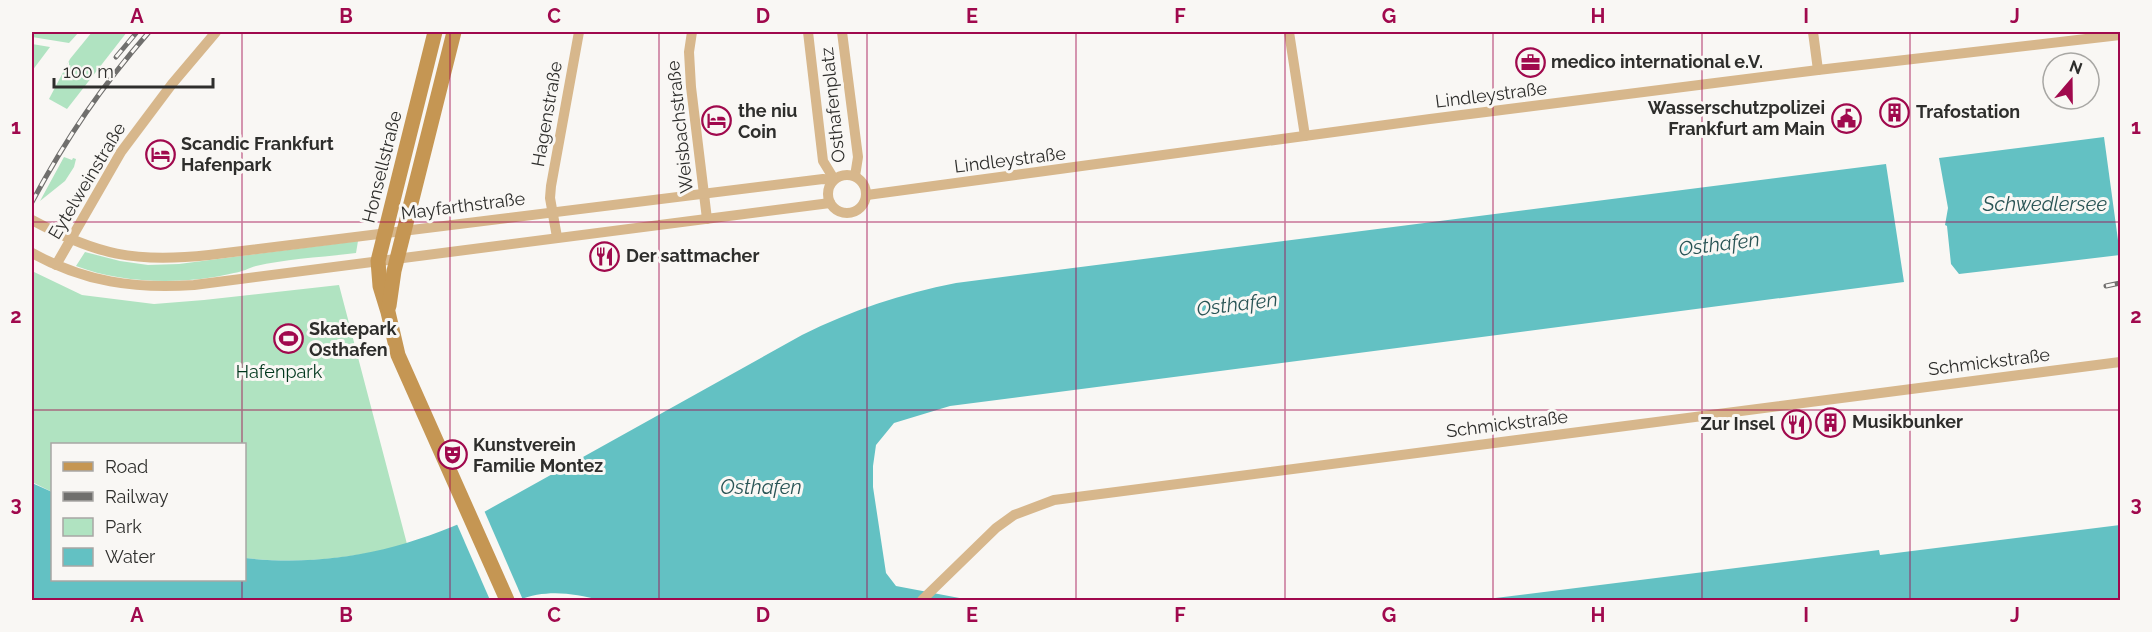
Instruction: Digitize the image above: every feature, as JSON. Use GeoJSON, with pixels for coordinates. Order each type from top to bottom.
{"type":"FeatureCollection","features":[{"type":"Feature","properties":{"kind":"street","name":"Eytelweinstraße"},"geometry":{"type":"LineString","coordinates":[[56,265],[121,152],[172,84],[216,32]]}},
{"type":"Feature","properties":{"kind":"street","name":"Honsellstraße"},"geometry":{"type":"LineString","coordinates":[[435,32],[378,261],[380,286],[398,355],[507,600]]}},
{"type":"Feature","properties":{"kind":"street","name":"Honsellstraße"},"geometry":{"type":"LineString","coordinates":[[388,312],[397,259],[454,32]]}},
{"type":"Feature","properties":{"kind":"street","name":"Hagenstraße"},"geometry":{"type":"LineString","coordinates":[[557,237],[551,186],[579,32]]}},
{"type":"Feature","properties":{"kind":"street","name":"Weisbachstraße"},"geometry":{"type":"LineString","coordinates":[[692,32],[689,63],[690,87],[707,219]]}},
{"type":"Feature","properties":{"kind":"street","name":"Osthafenplatz"},"geometry":{"type":"LineString","coordinates":[[808,32],[823,161],[834,180]]}},
{"type":"Feature","properties":{"kind":"street","name":"Osthafenplatz"},"geometry":{"type":"LineString","coordinates":[[842,32],[858,157],[855,176]]}},
{"type":"Feature","properties":{"kind":"street"},"geometry":{"type":"LineString","coordinates":[[1289,32],[1305,136]]}},
{"type":"Feature","properties":{"kind":"street"},"geometry":{"type":"LineString","coordinates":[[1813,32],[1818,70]]}},
{"type":"Feature","properties":{"kind":"street","name":"Lindleystraße"},"geometry":{"type":"LineString","coordinates":[[867,195],[1818,70],[2121,35]]}},
{"type":"Feature","properties":{"kind":"street"},"geometry":{"type":"LineString","coordinates":[[842,175],[855,176],[865,186],[867,195],[865,203],[855,212],[841,212],[830,203],[828,192],[834,180],[842,175]]}},
{"type":"Feature","properties":{"kind":"street","name":"Mayfarthstraße"},"geometry":{"type":"LineString","coordinates":[[32,220],[70,240],[117,255],[158,259],[200,256],[703,193],[823,179],[834,180]]}},
{"type":"Feature","properties":{"kind":"street"},"geometry":{"type":"LineString","coordinates":[[32,253],[87,277],[115,283],[161,287],[194,285],[830,203]]}},
{"type":"Feature","properties":{"kind":"street","name":"Schmickstraße"},"geometry":{"type":"LineString","coordinates":[[926,597],[996,528],[1014,515],[1054,500],[2121,362]]}},
{"type":"Feature","properties":{"kind":"green space"},"geometry":{"type":"Polygon","coordinates":[[[32,32],[79,32],[69,43],[32,37],[32,32]]]}},
{"type":"Feature","properties":{"kind":"green space"},"geometry":{"type":"Polygon","coordinates":[[[92,32],[127,32],[67,109],[49,99],[70,59],[92,32]]]}},
{"type":"Feature","properties":{"kind":"green space"},"geometry":{"type":"Polygon","coordinates":[[[32,44],[50,47],[32,71],[32,44]]]}},
{"type":"Feature","properties":{"kind":"green space"},"geometry":{"type":"Polygon","coordinates":[[[64,157],[76,159],[74,167],[65,181],[40,201],[64,157]]]}},
{"type":"Feature","properties":{"kind":"green space"},"geometry":{"type":"Polygon","coordinates":[[[358,241],[356,253],[256,266],[195,280],[134,279],[94,272],[76,266],[85,252],[148,265],[179,264],[358,241]]]}},
{"type":"Feature","properties":{"kind":"green space","name":"Hafenpark"},"geometry":{"type":"Polygon","coordinates":[[[32,271],[82,295],[154,304],[339,285],[407,544],[327,559],[246,558],[246,443],[51,443],[51,492],[32,482],[32,271]]]}},
{"type":"Feature","properties":{"kind":"water","name":"Schwedlersee"},"geometry":{"type":"Polygon","coordinates":[[[2104,137],[2120,255],[1959,274],[1951,264],[1947,226],[1945,225],[1948,208],[1939,158],[2104,137]]]}},
{"type":"Feature","properties":{"kind":"water","name":"Osthafen"},"geometry":{"type":"Polygon","coordinates":[[[1886,164],[1904,282],[950,406],[894,423],[876,445],[873,466],[873,487],[886,573],[896,586],[970,600],[601,600],[549,593],[518,600],[32,600],[32,483],[51,492],[51,581],[246,581],[246,558],[305,560],[363,554],[447,529],[475,517],[802,335],[858,310],[916,292],[956,283],[1886,164]]]}},
{"type":"Feature","properties":{"kind":"water"},"geometry":{"type":"Polygon","coordinates":[[[2120,525],[2120,600],[1479,600],[1879,550],[1880,555],[2120,525]]]}},
{"type":"Feature","properties":{"kind":"pier"},"geometry":{"type":"Polygon","coordinates":[[[483,508],[523,600],[490,600],[456,522],[483,508]]]}},
{"type":"Feature","properties":{"kind":"railway"},"geometry":{"type":"LineString","coordinates":[[116,57],[137,32]]}},
{"type":"Feature","properties":{"kind":"railway"},"geometry":{"type":"LineString","coordinates":[[32,202],[86,113],[149,32]]}},
{"type":"Feature","properties":{"kind":"railway"},"geometry":{"type":"LineString","coordinates":[[2106,286],[2120,283]]}},
{"type":"Feature","properties":{"kind":"place","name":"medico international e.V."},"geometry":{"type":"Point","coordinates":[1530,62]}},
{"type":"Feature","properties":{"kind":"place","name":"Trafostation"},"geometry":{"type":"Point","coordinates":[1895,112]}},
{"type":"Feature","properties":{"kind":"place","name":"Wasserschutzpolizei Frankfurt am Main"},"geometry":{"type":"Point","coordinates":[1846,118]}},
{"type":"Feature","properties":{"kind":"place","name":"the niu Coin"},"geometry":{"type":"Point","coordinates":[717,121]}},
{"type":"Feature","properties":{"kind":"place","name":"Scandic Frankfurt Hafenpark"},"geometry":{"type":"Point","coordinates":[160,154]}},
{"type":"Feature","properties":{"kind":"place","name":"Der sattmacher"},"geometry":{"type":"Point","coordinates":[605,256]}},
{"type":"Feature","properties":{"kind":"place","name":"Skatepark Osthafen"},"geometry":{"type":"Point","coordinates":[288,339]}},
{"type":"Feature","properties":{"kind":"place","name":"Musikbunker"},"geometry":{"type":"Point","coordinates":[1831,422]}},
{"type":"Feature","properties":{"kind":"place","name":"Zur Insel"},"geometry":{"type":"Point","coordinates":[1796,424]}},
{"type":"Feature","properties":{"kind":"place","name":"Kunstverein Familie Montez"},"geometry":{"type":"Point","coordinates":[452,455]}}]}
